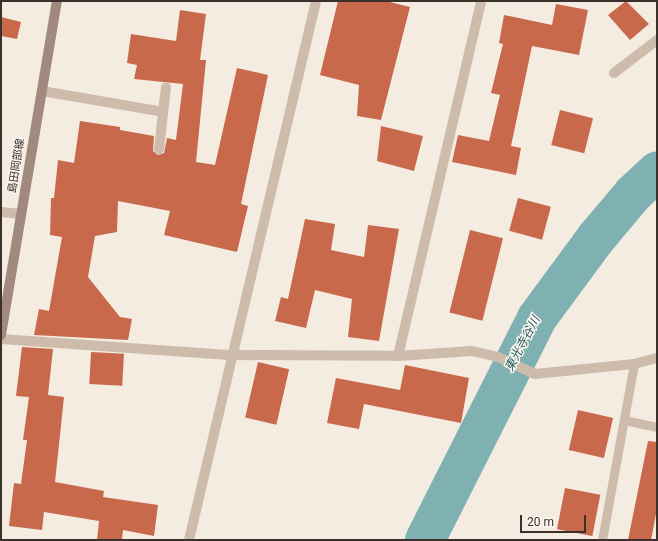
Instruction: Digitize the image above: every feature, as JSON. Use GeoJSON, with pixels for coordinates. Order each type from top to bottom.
{"type":"FeatureCollection","features":[{"type":"Feature","properties":{"kind":"main road","name":"島田岡部線"},"geometry":{"type":"LineString","coordinates":[[1,336],[57,1]]}},
{"type":"Feature","properties":{"kind":"street"},"geometry":{"type":"LineString","coordinates":[[189,540],[316,1]]}},
{"type":"Feature","properties":{"kind":"street"},"geometry":{"type":"LineString","coordinates":[[398,356],[481,1]]}},
{"type":"Feature","properties":{"kind":"street"},"geometry":{"type":"LineString","coordinates":[[614,73],[657,40]]}},
{"type":"Feature","properties":{"kind":"street"},"geometry":{"type":"LineString","coordinates":[[158,149],[166,88]]}},
{"type":"Feature","properties":{"kind":"street"},"geometry":{"type":"LineString","coordinates":[[42,91],[163,112]]}},
{"type":"Feature","properties":{"kind":"street"},"geometry":{"type":"LineString","coordinates":[[1,212],[22,214]]}},
{"type":"Feature","properties":{"kind":"street"},"geometry":{"type":"LineString","coordinates":[[1,340],[232,355],[398,356],[472,351],[498,357],[535,374],[634,364],[657,358]]}},
{"type":"Feature","properties":{"kind":"lane"},"geometry":{"type":"LineString","coordinates":[[602,540],[634,364]]}},
{"type":"Feature","properties":{"kind":"lane"},"geometry":{"type":"LineString","coordinates":[[624,420],[657,427]]}},
{"type":"Feature","properties":{"kind":"building"},"geometry":{"type":"Polygon","coordinates":[[[338,1],[386,1],[410,7],[381,120],[357,116],[359,85],[320,75],[338,1]]]}},
{"type":"Feature","properties":{"kind":"building"},"geometry":{"type":"Polygon","coordinates":[[[626,1],[649,24],[630,40],[608,15],[626,1]]]}},
{"type":"Feature","properties":{"kind":"building"},"geometry":{"type":"Polygon","coordinates":[[[556,4],[588,10],[579,55],[532,46],[511,146],[521,148],[516,175],[452,162],[458,135],[489,141],[500,95],[491,93],[503,44],[499,43],[504,15],[552,25],[556,4]]]}},
{"type":"Feature","properties":{"kind":"building"},"geometry":{"type":"Polygon","coordinates":[[[180,10],[206,14],[200,60],[206,60],[196,162],[215,165],[237,68],[268,75],[241,204],[248,206],[237,252],[164,235],[170,211],[118,201],[117,232],[95,236],[88,277],[120,317],[132,319],[128,340],[34,335],[39,309],[49,311],[62,237],[50,235],[51,198],[54,198],[58,160],[74,163],[80,121],[120,127],[120,130],[154,136],[153,151],[158,155],[164,153],[167,138],[176,140],[183,84],[134,79],[137,65],[127,63],[131,34],[176,41],[180,10]]]}},
{"type":"Feature","properties":{"kind":"building"},"geometry":{"type":"Polygon","coordinates":[[[1,17],[21,22],[17,39],[1,36],[1,17]]]}},
{"type":"Feature","properties":{"kind":"building"},"geometry":{"type":"Polygon","coordinates":[[[560,110],[593,118],[584,153],[551,145],[560,110]]]}},
{"type":"Feature","properties":{"kind":"building"},"geometry":{"type":"Polygon","coordinates":[[[381,126],[423,136],[414,171],[377,161],[381,126]]]}},
{"type":"Feature","properties":{"kind":"building"},"geometry":{"type":"Polygon","coordinates":[[[518,198],[551,207],[542,240],[509,231],[518,198]]]}},
{"type":"Feature","properties":{"kind":"building"},"geometry":{"type":"Polygon","coordinates":[[[305,219],[335,224],[331,250],[364,257],[368,225],[399,229],[379,341],[348,337],[352,299],[315,290],[306,328],[275,321],[281,297],[288,299],[305,219]]]}},
{"type":"Feature","properties":{"kind":"building"},"geometry":{"type":"Polygon","coordinates":[[[470,230],[503,238],[482,321],[449,312],[470,230]]]}},
{"type":"Feature","properties":{"kind":"building"},"geometry":{"type":"Polygon","coordinates":[[[22,347],[53,349],[48,395],[64,397],[55,482],[104,491],[103,497],[158,505],[154,536],[123,530],[122,540],[97,540],[99,521],[44,512],[42,530],[9,526],[14,483],[21,484],[27,440],[23,440],[29,397],[16,396],[22,347]]]}},
{"type":"Feature","properties":{"kind":"building"},"geometry":{"type":"Polygon","coordinates":[[[91,352],[124,354],[122,386],[89,384],[91,352]]]}},
{"type":"Feature","properties":{"kind":"building"},"geometry":{"type":"Polygon","coordinates":[[[258,362],[289,369],[276,425],[245,418],[258,362]]]}},
{"type":"Feature","properties":{"kind":"building"},"geometry":{"type":"Polygon","coordinates":[[[405,365],[469,378],[461,423],[364,404],[359,429],[327,423],[336,378],[400,390],[405,365]]]}},
{"type":"Feature","properties":{"kind":"building"},"geometry":{"type":"Polygon","coordinates":[[[578,410],[613,418],[604,458],[569,450],[578,410]]]}},
{"type":"Feature","properties":{"kind":"building"},"geometry":{"type":"Polygon","coordinates":[[[648,441],[657,442],[657,509],[651,540],[628,540],[648,441]]]}},
{"type":"Feature","properties":{"kind":"building"},"geometry":{"type":"Polygon","coordinates":[[[565,488],[600,495],[592,536],[557,529],[565,488]]]}},
{"type":"Feature","properties":{"kind":"waterway","name":"東光寺谷川"},"geometry":{"type":"LineString","coordinates":[[425,540],[537,318],[596,238],[633,194],[657,172]]}}]}
